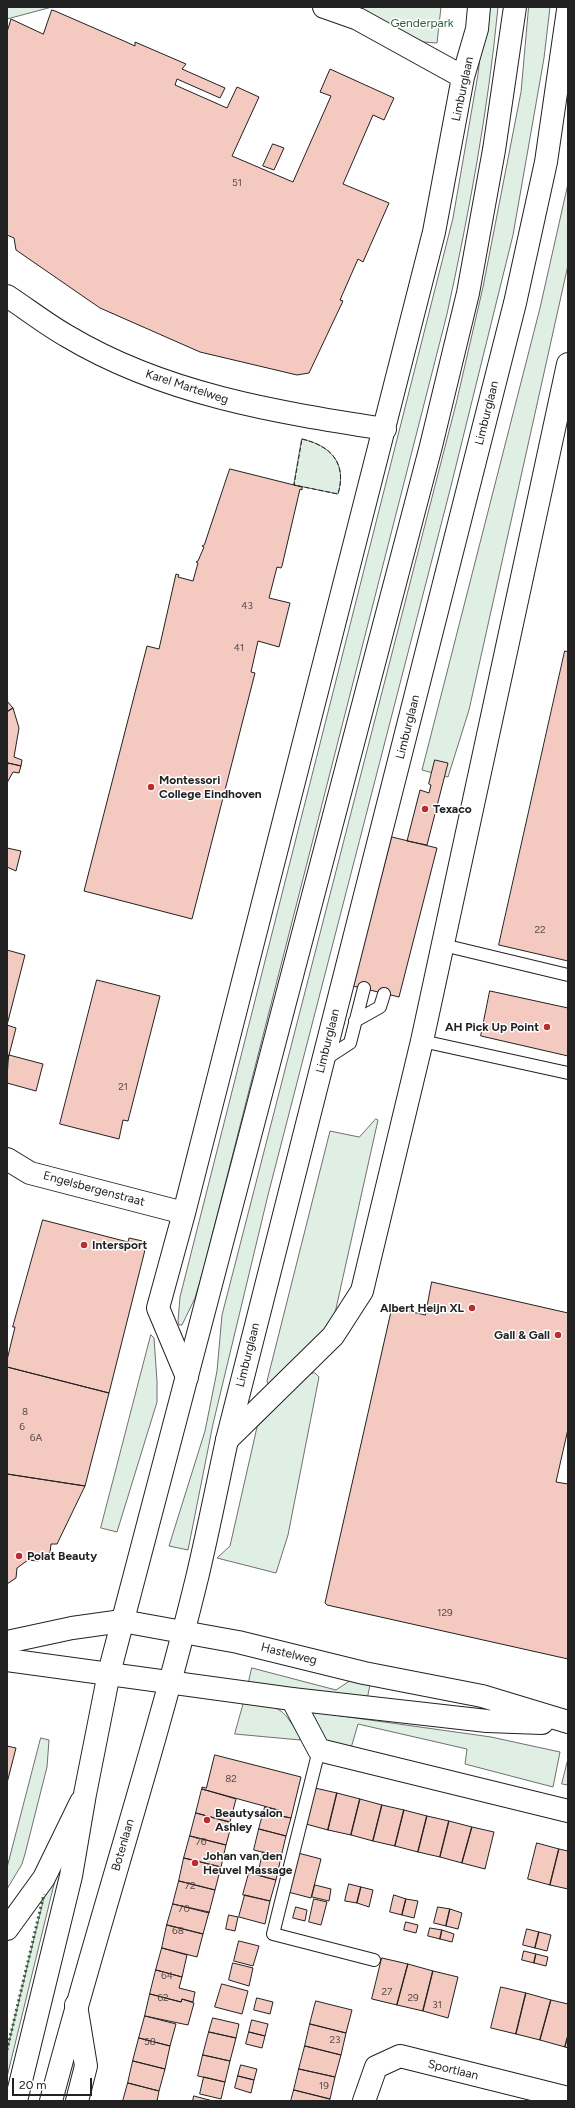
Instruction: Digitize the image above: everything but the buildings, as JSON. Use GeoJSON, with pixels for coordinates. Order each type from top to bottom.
{"type":"FeatureCollection","features":[{"type":"Feature","properties":{"kind":"street"},"geometry":{"type":"LineString","coordinates":[[324,7],[358,19],[463,77]]}},
{"type":"Feature","properties":{"kind":"street","name":"Limburglaan"},"geometry":{"type":"LineString","coordinates":[[187,1378],[158,1308],[184,1214],[385,430],[434,232],[463,77],[477,29],[479,7]]}},
{"type":"Feature","properties":{"kind":"street"},"geometry":{"type":"LineString","coordinates":[[16,2101],[71,1876],[85,1794],[109,1673],[122,1621],[431,446],[468,293],[494,150],[515,7]]}},
{"type":"Feature","properties":{"kind":"street","name":"Limburglaan"},"geometry":{"type":"LineString","coordinates":[[169,1683],[203,1554],[227,1440],[515,303],[546,162],[568,10]]}},
{"type":"Feature","properties":{"kind":"street","name":"Karel Martelweg"},"geometry":{"type":"LineString","coordinates":[[7,296],[67,336],[110,359],[154,378],[240,404],[385,430]]}},
{"type":"Feature","properties":{"kind":"street"},"geometry":{"type":"LineString","coordinates":[[227,1440],[333,1336],[362,1290],[422,1041],[568,364]]}},
{"type":"Feature","properties":{"kind":"street","name":"Engelsbergenstraat"},"geometry":{"type":"LineString","coordinates":[[8,1163],[30,1173],[184,1214]]}},
{"type":"Feature","properties":{"kind":"street","name":"Hastelweg"},"geometry":{"type":"LineString","coordinates":[[7,1642],[72,1628],[122,1621],[238,1642],[364,1673],[482,1696],[568,1723]]}},
{"type":"Feature","properties":{"kind":"street","name":"Hastelweg"},"geometry":{"type":"LineString","coordinates":[[7,1660],[292,1699],[487,1721],[568,1723]]}},
{"type":"Feature","properties":{"kind":"street","name":"Botenlaan"},"geometry":{"type":"LineString","coordinates":[[51,2101],[76,2005],[169,1683]]}},
{"type":"Feature","properties":{"kind":"street"},"geometry":{"type":"LineString","coordinates":[[292,1699],[319,1750],[568,1811]]}},
{"type":"Feature","properties":{"kind":"street"},"geometry":{"type":"LineString","coordinates":[[7,1929],[44,1878],[85,1794]]}},
{"type":"Feature","properties":{"kind":"street","name":"Botenlaan"},"geometry":{"type":"LineString","coordinates":[[76,2005],[86,2066],[77,2101]]}},
{"type":"Feature","properties":{"kind":"street","name":"Sportlaan"},"geometry":{"type":"LineString","coordinates":[[364,2101],[376,2067],[400,2056],[568,2098]]}},
{"type":"Feature","properties":{"kind":"lane"},"geometry":{"type":"LineString","coordinates":[[443,945],[568,975]]}},
{"type":"Feature","properties":{"kind":"lane"},"geometry":{"type":"LineString","coordinates":[[323,1061],[350,1043],[364,988]]}},
{"type":"Feature","properties":{"kind":"lane"},"geometry":{"type":"LineString","coordinates":[[355,1022],[380,1007],[384,994]]}},
{"type":"Feature","properties":{"kind":"lane"},"geometry":{"type":"LineString","coordinates":[[422,1041],[568,1073]]}},
{"type":"Feature","properties":{"kind":"lane"},"geometry":{"type":"LineString","coordinates":[[319,1750],[273,1934],[374,1960]]}},
{"type":"Feature","properties":{"kind":"green space"},"geometry":{"type":"Polygon","coordinates":[[[7,7],[52,7],[7,19],[7,7]]]}},
{"type":"Feature","properties":{"kind":"green space","name":"Genderpark"},"geometry":{"type":"Polygon","coordinates":[[[353,7],[441,7],[437,43],[424,42],[353,7]]]}},
{"type":"Feature","properties":{"kind":"green space"},"geometry":{"type":"Polygon","coordinates":[[[486,7],[498,7],[494,46],[477,162],[447,314],[203,1271],[195,1298],[182,1325],[179,1325],[180,1297],[453,218],[478,74],[486,7]]]}},
{"type":"Feature","properties":{"kind":"green space"},"geometry":{"type":"Polygon","coordinates":[[[529,7],[550,7],[544,58],[513,235],[451,486],[268,1195],[213,1424],[188,1550],[169,1546],[205,1431],[217,1371],[222,1315],[456,404],[483,287],[521,92],[529,7]]]}},
{"type":"Feature","properties":{"kind":"green space"},"geometry":{"type":"Polygon","coordinates":[[[568,184],[568,265],[469,710],[448,777],[422,770],[540,308],[568,184]]]}},
{"type":"Feature","properties":{"kind":"green space"},"geometry":{"type":"Polygon","coordinates":[[[302,439],[322,446],[335,458],[340,474],[338,494],[294,485],[302,439]]]}},
{"type":"Feature","properties":{"kind":"green space"},"geometry":{"type":"Polygon","coordinates":[[[376,1119],[378,1120],[335,1313],[328,1326],[268,1384],[267,1381],[330,1131],[359,1137],[376,1119]]]}},
{"type":"Feature","properties":{"kind":"green space"},"geometry":{"type":"Polygon","coordinates":[[[151,1335],[154,1338],[157,1402],[117,1532],[101,1528],[151,1335]]]}},
{"type":"Feature","properties":{"kind":"green space"},"geometry":{"type":"Polygon","coordinates":[[[315,1373],[319,1377],[288,1535],[276,1573],[217,1558],[230,1546],[257,1427],[310,1374],[315,1373]]]}},
{"type":"Feature","properties":{"kind":"green space"},"geometry":{"type":"Polygon","coordinates":[[[252,1668],[336,1690],[351,1680],[370,1685],[366,1704],[248,1686],[252,1668]]]}},
{"type":"Feature","properties":{"kind":"green space"},"geometry":{"type":"Polygon","coordinates":[[[244,1702],[265,1705],[278,1709],[288,1719],[300,1737],[300,1740],[235,1734],[244,1702]]]}},
{"type":"Feature","properties":{"kind":"green space"},"geometry":{"type":"Polygon","coordinates":[[[312,1713],[491,1737],[560,1752],[553,1787],[465,1764],[467,1749],[358,1724],[351,1748],[328,1745],[312,1713]]]}},
{"type":"Feature","properties":{"kind":"green space"},"geometry":{"type":"Polygon","coordinates":[[[41,1738],[49,1740],[47,1767],[22,1864],[7,1889],[7,1868],[41,1738]]]}},
{"type":"Feature","properties":{"kind":"green space"},"geometry":{"type":"Polygon","coordinates":[[[568,1759],[568,1785],[562,1784],[568,1759]]]}},
{"type":"Feature","properties":{"kind":"green space"},"geometry":{"type":"Polygon","coordinates":[[[57,1872],[7,2077],[7,2050],[46,1889],[57,1872]]]}},
{"type":"Feature","properties":{"kind":"hedge"},"geometry":{"type":"LineString","coordinates":[[7,2050],[44,1894]]}},
{"type":"Feature","properties":{"kind":"fence"},"geometry":{"type":"LineString","coordinates":[[302,439],[322,446],[335,458],[340,474],[338,494],[294,485],[302,439]]}},
{"type":"Feature","properties":{"kind":"place","name":"Montessori College Eindhoven"},"geometry":{"type":"Point","coordinates":[151,787]}},
{"type":"Feature","properties":{"kind":"place","name":"Texaco"},"geometry":{"type":"Point","coordinates":[425,809]}},
{"type":"Feature","properties":{"kind":"place","name":"AH Pick Up Point"},"geometry":{"type":"Point","coordinates":[547,1027]}},
{"type":"Feature","properties":{"kind":"place","name":"Intersport"},"geometry":{"type":"Point","coordinates":[84,1245]}},
{"type":"Feature","properties":{"kind":"place","name":"Albert Heijn XL"},"geometry":{"type":"Point","coordinates":[472,1308]}},
{"type":"Feature","properties":{"kind":"place","name":"Gall & Gall"},"geometry":{"type":"Point","coordinates":[558,1335]}},
{"type":"Feature","properties":{"kind":"place","name":"Polat Beauty"},"geometry":{"type":"Point","coordinates":[19,1556]}},
{"type":"Feature","properties":{"kind":"place","name":"Beautysalon Ashley"},"geometry":{"type":"Point","coordinates":[207,1820]}},
{"type":"Feature","properties":{"kind":"place","name":"Johan van den Heuvel Massage"},"geometry":{"type":"Point","coordinates":[195,1863]}}]}
